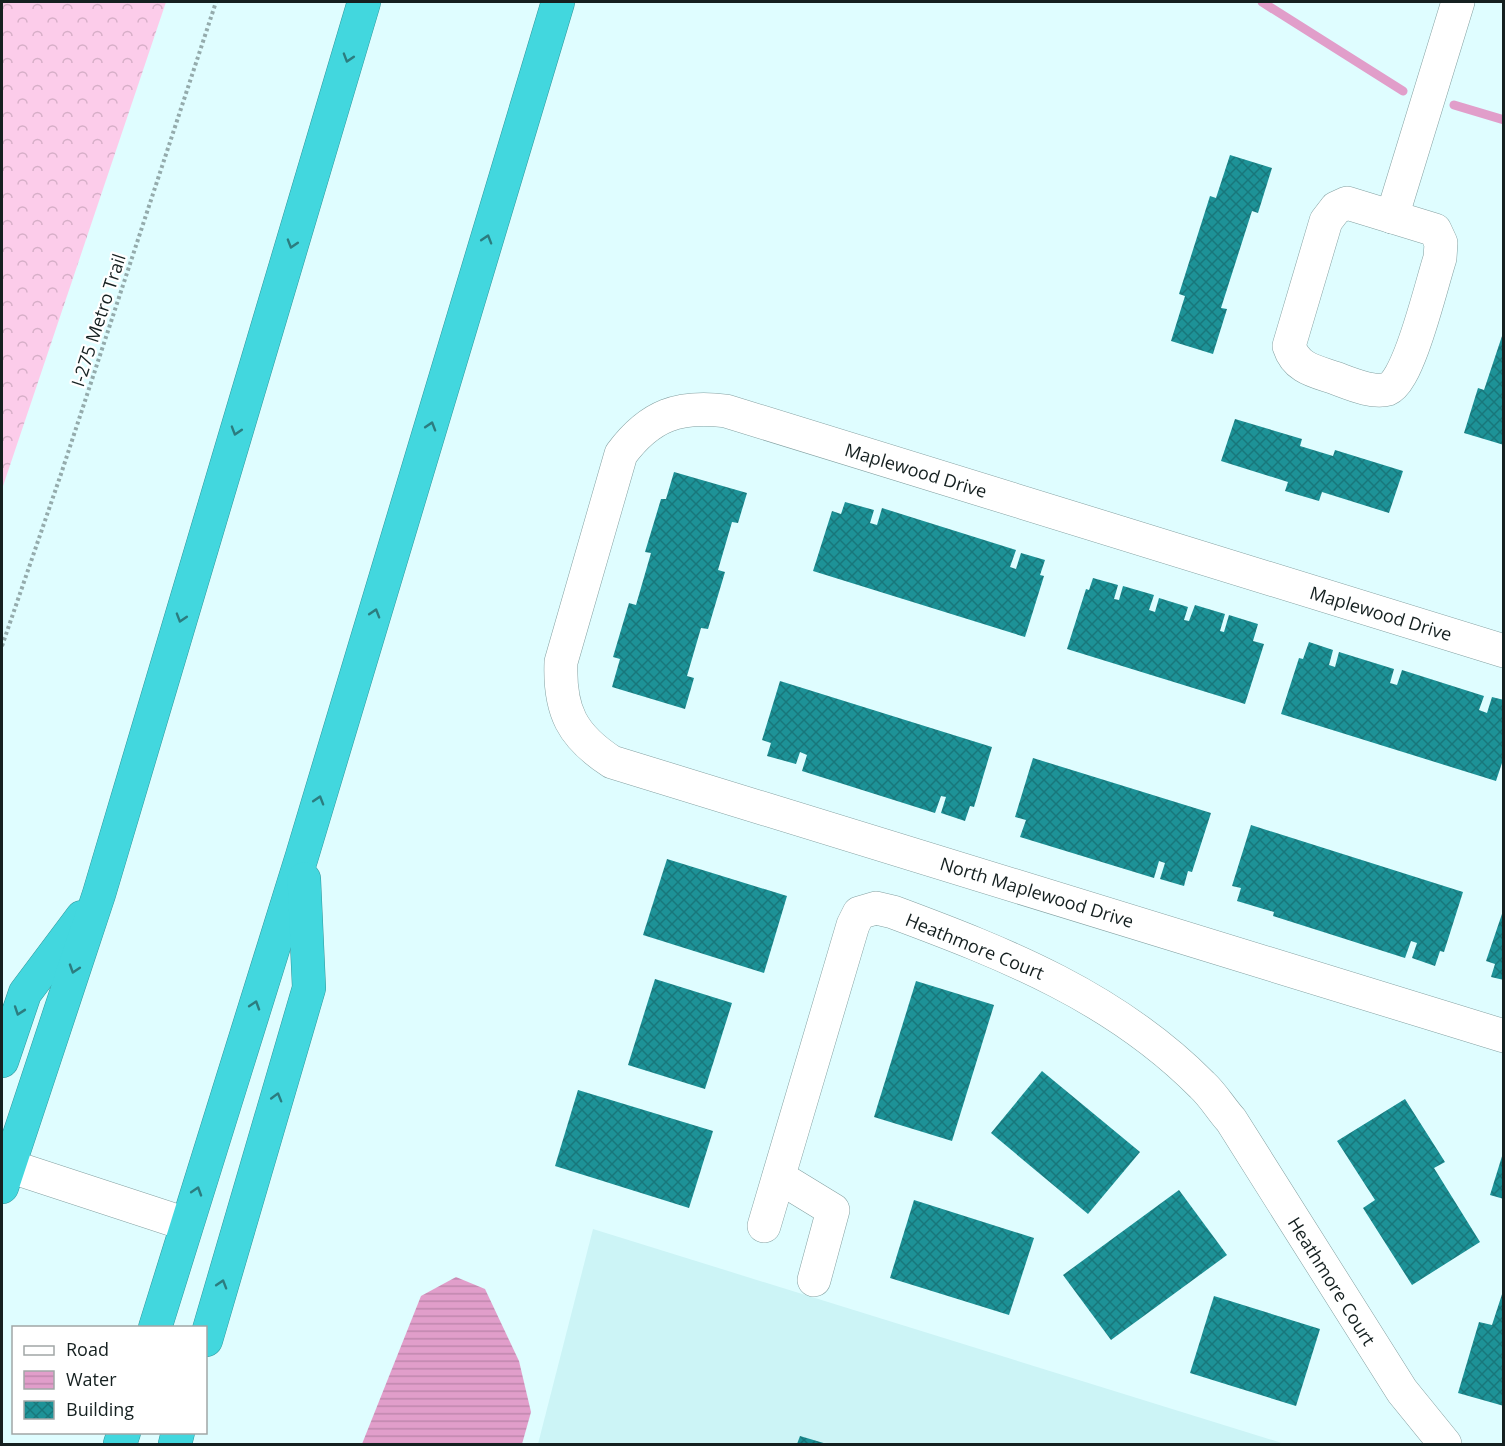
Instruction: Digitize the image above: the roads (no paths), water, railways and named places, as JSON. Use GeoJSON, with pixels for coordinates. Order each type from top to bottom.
{"type":"FeatureCollection","features":[{"type":"Feature","properties":{"kind":"highway"},"geometry":{"type":"LineString","coordinates":[[5,1177],[99,894],[364,2]]}},
{"type":"Feature","properties":{"kind":"highway"},"geometry":{"type":"LineString","coordinates":[[156,1326],[302,856],[558,2]]}},
{"type":"Feature","properties":{"kind":"highway"},"geometry":{"type":"LineString","coordinates":[[207,1337],[309,988],[302,856]]}},
{"type":"Feature","properties":{"kind":"highway"},"geometry":{"type":"LineString","coordinates":[[2,1061],[25,993],[99,894]]}},
{"type":"Feature","properties":{"kind":"street"},"geometry":{"type":"LineString","coordinates":[[1392,217],[1458,2]]}},
{"type":"Feature","properties":{"kind":"street"},"geometry":{"type":"LineString","coordinates":[[1347,203],[1392,217],[1435,230],[1441,243],[1440,258],[1408,361],[1397,384],[1387,390],[1374,390],[1304,368],[1292,356],[1289,346],[1326,221],[1336,208],[1347,203]]}},
{"type":"Feature","properties":{"kind":"street","name":"Maplewood Drive"},"geometry":{"type":"LineString","coordinates":[[578,735],[566,710],[560,690],[561,662],[621,454],[634,435],[650,424],[674,412],[699,408],[726,411],[1503,651]]}},
{"type":"Feature","properties":{"kind":"street","name":"North Maplewood Drive"},"geometry":{"type":"LineString","coordinates":[[578,735],[612,762],[1503,1036]]}},
{"type":"Feature","properties":{"kind":"street","name":"Heathmore Court"},"geometry":{"type":"LineString","coordinates":[[764,1226],[853,925],[859,913],[876,908],[893,912],[1032,966],[1099,1004],[1160,1047],[1203,1086],[1231,1120],[1402,1391],[1445,1444]]}},
{"type":"Feature","properties":{"kind":"street"},"geometry":{"type":"LineString","coordinates":[[5,1177],[186,1224]]}},
{"type":"Feature","properties":{"kind":"street"},"geometry":{"type":"LineString","coordinates":[[779,1177],[833,1210],[813,1280]]}},
{"type":"Feature","properties":{"kind":"water"},"geometry":{"type":"Polygon","coordinates":[[[456,1277],[485,1289],[519,1361],[531,1412],[522,1444],[362,1444],[421,1296],[456,1277]]]}},
{"type":"Feature","properties":{"kind":"waterway"},"geometry":{"type":"LineString","coordinates":[[1262,2],[1403,91]]}},
{"type":"Feature","properties":{"kind":"waterway"},"geometry":{"type":"LineString","coordinates":[[1454,105],[1504,120]]}}]}
